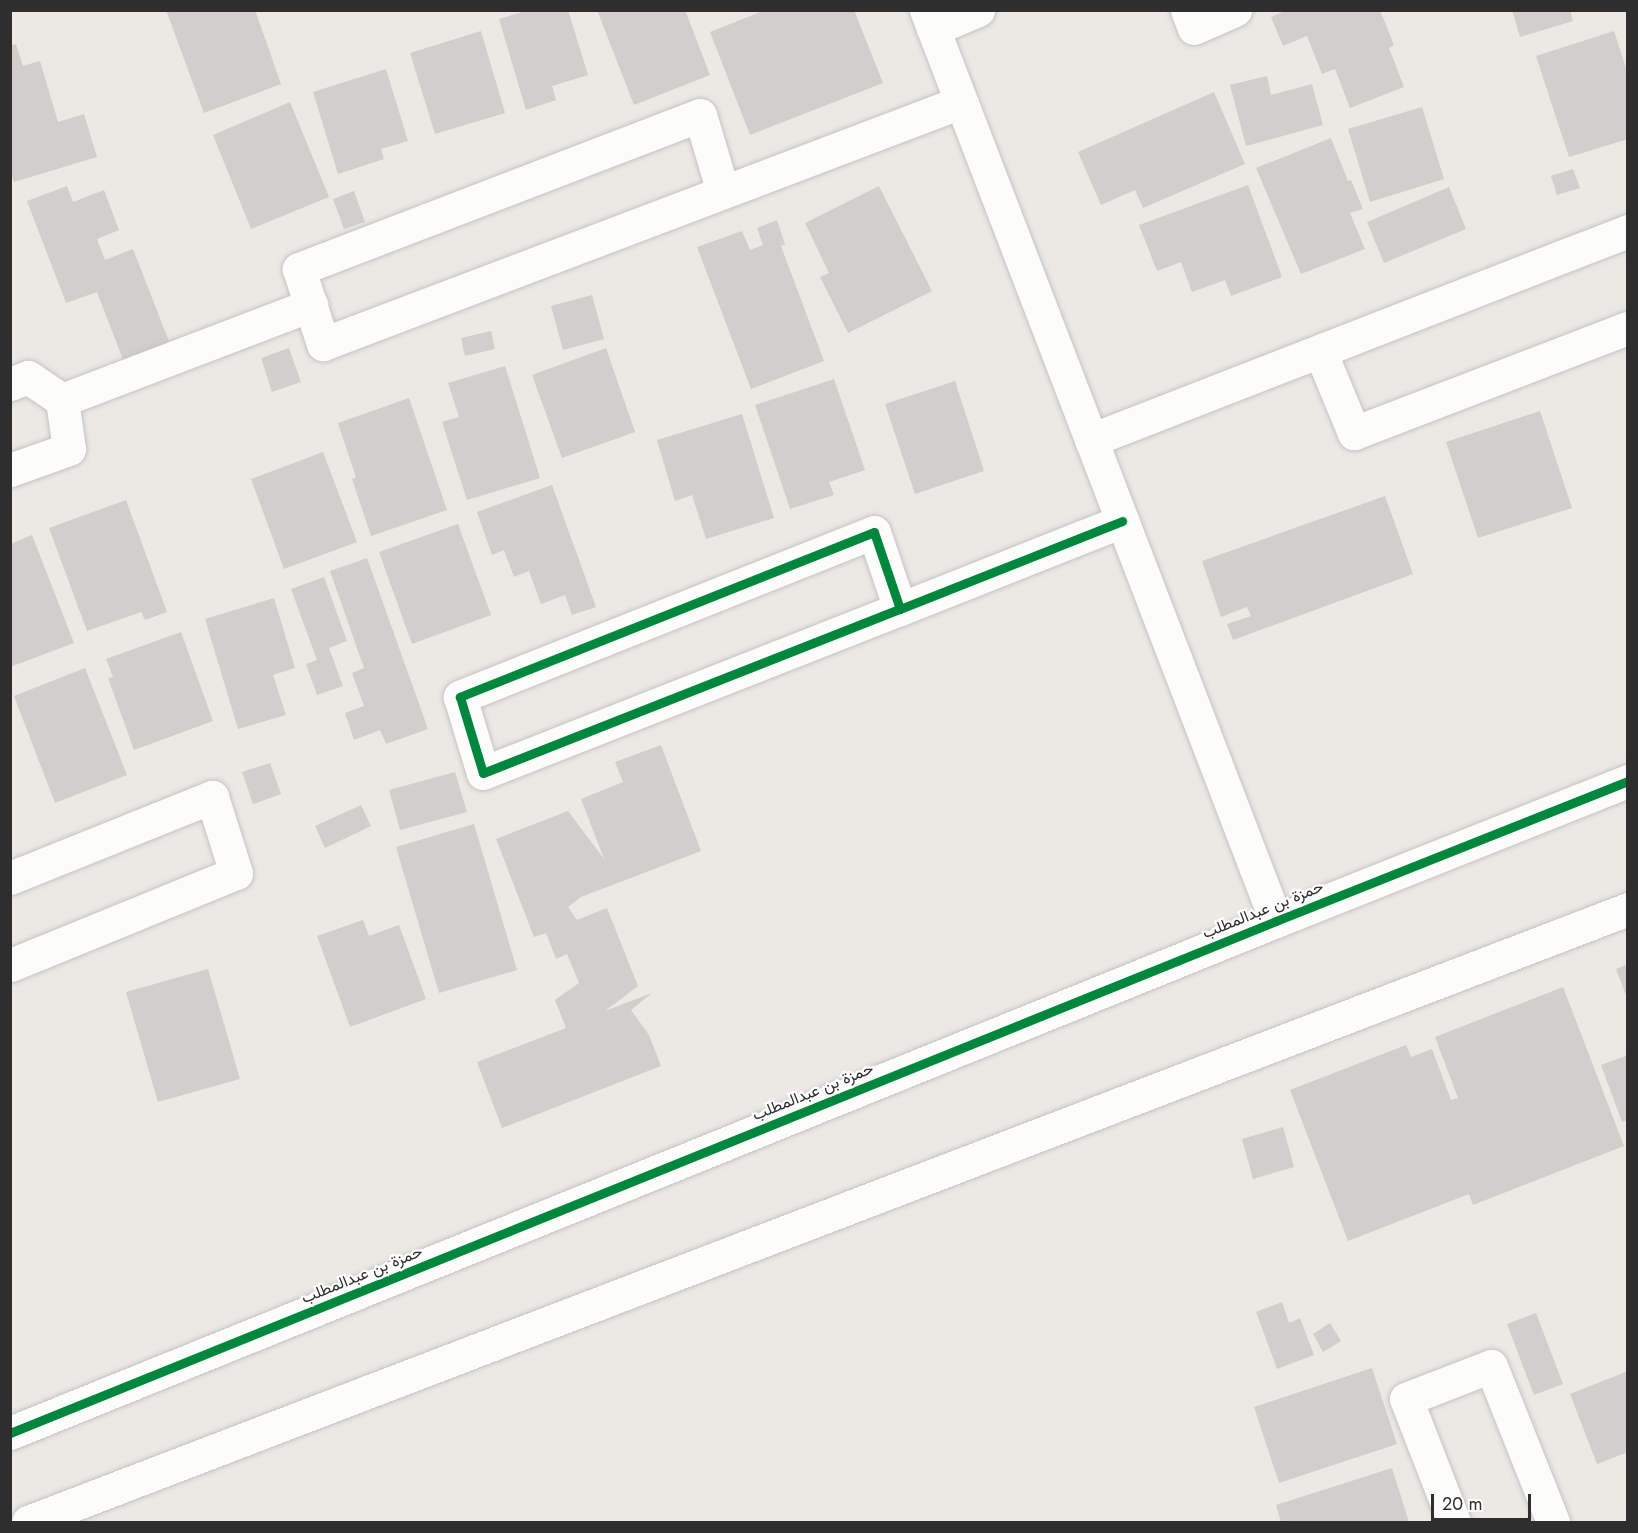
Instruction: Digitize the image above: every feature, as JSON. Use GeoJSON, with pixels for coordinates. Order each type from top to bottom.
{"type":"FeatureCollection","features":[{"type":"Feature","properties":{"kind":"street"},"geometry":{"type":"LineString","coordinates":[[978,10],[929,20],[1276,921]]}},
{"type":"Feature","properties":{"kind":"street"},"geometry":{"type":"LineString","coordinates":[[1187,10],[1194,28],[1235,10]]}},
{"type":"Feature","properties":{"kind":"street"},"geometry":{"type":"LineString","coordinates":[[723,192],[700,116],[299,269],[323,344],[961,102]]}},
{"type":"Feature","properties":{"kind":"street"},"geometry":{"type":"LineString","coordinates":[[1091,440],[1628,231]]}},
{"type":"Feature","properties":{"kind":"street"},"geometry":{"type":"LineString","coordinates":[[62,400],[311,305]]}},
{"type":"Feature","properties":{"kind":"street"},"geometry":{"type":"LineString","coordinates":[[1320,351],[1354,433],[1628,328]]}},
{"type":"Feature","properties":{"kind":"street"},"geometry":{"type":"LineString","coordinates":[[10,384],[28,377],[62,400],[69,449],[10,470]]}},
{"type":"Feature","properties":{"kind":"street"},"geometry":{"type":"LineString","coordinates":[[900,609],[874,532],[460,697],[483,774],[538,752],[900,609],[1122,521]]}},
{"type":"Feature","properties":{"kind":"street","name":"حمزة بن عبدالمطلب"},"geometry":{"type":"LineString","coordinates":[[10,1433],[1628,781]]}},
{"type":"Feature","properties":{"kind":"street"},"geometry":{"type":"LineString","coordinates":[[10,878],[212,797],[236,873],[10,965]]}},
{"type":"Feature","properties":{"kind":"street"},"geometry":{"type":"LineString","coordinates":[[28,1522],[1628,909]]}},
{"type":"Feature","properties":{"kind":"street"},"geometry":{"type":"LineString","coordinates":[[1454,1522],[1406,1399],[1491,1366],[1553,1522]]}},
{"type":"Feature","properties":{"kind":"building"},"geometry":{"type":"Polygon","coordinates":[[[166,10],[255,10],[281,84],[204,113],[166,10]]]}},
{"type":"Feature","properties":{"kind":"building"},"geometry":{"type":"Polygon","coordinates":[[[529,10],[568,10],[588,75],[552,86],[556,100],[526,110],[499,19],[529,10]]]}},
{"type":"Feature","properties":{"kind":"building"},"geometry":{"type":"Polygon","coordinates":[[[597,10],[685,10],[710,75],[634,105],[597,10]]]}},
{"type":"Feature","properties":{"kind":"building"},"geometry":{"type":"Polygon","coordinates":[[[765,10],[854,10],[883,83],[750,135],[710,32],[765,10]]]}},
{"type":"Feature","properties":{"kind":"building"},"geometry":{"type":"Polygon","coordinates":[[[1287,10],[1380,10],[1394,45],[1389,48],[1404,87],[1350,108],[1335,69],[1322,74],[1307,36],[1283,46],[1271,17],[1287,10]]]}},
{"type":"Feature","properties":{"kind":"building"},"geometry":{"type":"Polygon","coordinates":[[[1512,10],[1570,10],[1573,21],[1520,37],[1512,10]]]}},
{"type":"Feature","properties":{"kind":"building"},"geometry":{"type":"Polygon","coordinates":[[[481,31],[505,113],[435,134],[410,53],[481,31]]]}},
{"type":"Feature","properties":{"kind":"building"},"geometry":{"type":"Polygon","coordinates":[[[1614,31],[1628,74],[1628,139],[1569,157],[1536,56],[1614,31]]]}},
{"type":"Feature","properties":{"kind":"building"},"geometry":{"type":"Polygon","coordinates":[[[16,44],[23,66],[40,61],[58,122],[84,114],[97,157],[14,182],[10,170],[10,46],[16,44]]]}},
{"type":"Feature","properties":{"kind":"building"},"geometry":{"type":"Polygon","coordinates":[[[386,69],[408,141],[381,149],[384,159],[338,174],[313,92],[386,69]]]}},
{"type":"Feature","properties":{"kind":"building"},"geometry":{"type":"Polygon","coordinates":[[[1267,76],[1271,95],[1312,84],[1323,125],[1246,146],[1230,85],[1267,76]]]}},
{"type":"Feature","properties":{"kind":"building"},"geometry":{"type":"Polygon","coordinates":[[[1214,92],[1245,164],[1143,208],[1135,190],[1101,205],[1078,152],[1214,92]]]}},
{"type":"Feature","properties":{"kind":"building"},"geometry":{"type":"Polygon","coordinates":[[[290,102],[329,197],[251,229],[213,135],[290,102]]]}},
{"type":"Feature","properties":{"kind":"building"},"geometry":{"type":"Polygon","coordinates":[[[1422,107],[1444,179],[1370,202],[1348,129],[1422,107]]]}},
{"type":"Feature","properties":{"kind":"building"},"geometry":{"type":"Polygon","coordinates":[[[1331,138],[1348,181],[1351,180],[1363,209],[1350,213],[1365,249],[1301,274],[1256,168],[1331,138]]]}},
{"type":"Feature","properties":{"kind":"building"},"geometry":{"type":"Polygon","coordinates":[[[1573,169],[1580,188],[1557,195],[1551,176],[1573,169]]]}},
{"type":"Feature","properties":{"kind":"building"},"geometry":{"type":"Polygon","coordinates":[[[1248,185],[1282,277],[1231,296],[1225,280],[1192,292],[1181,262],[1157,271],[1139,225],[1248,185]]]}},
{"type":"Feature","properties":{"kind":"building"},"geometry":{"type":"Polygon","coordinates":[[[67,186],[73,202],[104,190],[119,230],[97,239],[105,260],[133,249],[170,344],[124,362],[97,292],[66,303],[27,201],[67,186]]]}},
{"type":"Feature","properties":{"kind":"building"},"geometry":{"type":"Polygon","coordinates":[[[879,186],[932,291],[848,333],[820,277],[829,273],[805,223],[879,186]]]}},
{"type":"Feature","properties":{"kind":"building"},"geometry":{"type":"Polygon","coordinates":[[[1449,187],[1466,229],[1384,263],[1367,222],[1449,187]]]}},
{"type":"Feature","properties":{"kind":"building"},"geometry":{"type":"Polygon","coordinates":[[[354,191],[365,222],[344,229],[333,199],[354,191]]]}},
{"type":"Feature","properties":{"kind":"building"},"geometry":{"type":"Polygon","coordinates":[[[777,220],[785,244],[781,246],[824,361],[751,389],[697,247],[742,231],[750,250],[763,245],[757,228],[777,220]]]}},
{"type":"Feature","properties":{"kind":"building"},"geometry":{"type":"Polygon","coordinates":[[[592,295],[604,339],[563,350],[551,306],[592,295]]]}},
{"type":"Feature","properties":{"kind":"building"},"geometry":{"type":"Polygon","coordinates":[[[491,331],[495,349],[465,356],[461,338],[491,331]]]}},
{"type":"Feature","properties":{"kind":"building"},"geometry":{"type":"Polygon","coordinates":[[[289,348],[301,382],[272,392],[261,358],[289,348]]]}},
{"type":"Feature","properties":{"kind":"building"},"geometry":{"type":"Polygon","coordinates":[[[606,348],[635,432],[562,458],[532,375],[606,348]]]}},
{"type":"Feature","properties":{"kind":"building"},"geometry":{"type":"Polygon","coordinates":[[[505,366],[540,478],[467,500],[442,422],[459,417],[448,383],[505,366]]]}},
{"type":"Feature","properties":{"kind":"building"},"geometry":{"type":"Polygon","coordinates":[[[834,379],[865,470],[829,482],[834,495],[790,509],[755,405],[834,379]]]}},
{"type":"Feature","properties":{"kind":"building"},"geometry":{"type":"Polygon","coordinates":[[[955,381],[984,471],[915,494],[885,404],[955,381]]]}},
{"type":"Feature","properties":{"kind":"building"},"geometry":{"type":"Polygon","coordinates":[[[409,398],[447,510],[371,536],[352,479],[356,477],[338,423],[409,398]]]}},
{"type":"Feature","properties":{"kind":"building"},"geometry":{"type":"Polygon","coordinates":[[[1540,411],[1572,508],[1478,538],[1446,442],[1540,411]]]}},
{"type":"Feature","properties":{"kind":"building"},"geometry":{"type":"Polygon","coordinates":[[[742,414],[774,518],[706,539],[692,495],[675,501],[657,440],[742,414]]]}},
{"type":"Feature","properties":{"kind":"building"},"geometry":{"type":"Polygon","coordinates":[[[323,452],[357,542],[284,569],[251,479],[323,452]]]}},
{"type":"Feature","properties":{"kind":"building"},"geometry":{"type":"Polygon","coordinates":[[[552,485],[596,607],[572,615],[565,595],[541,604],[529,571],[514,577],[504,550],[492,555],[477,512],[552,485]]]}},
{"type":"Feature","properties":{"kind":"building"},"geometry":{"type":"Polygon","coordinates":[[[1385,496],[1413,574],[1233,640],[1227,624],[1251,616],[1247,607],[1221,617],[1202,561],[1385,496]]]}},
{"type":"Feature","properties":{"kind":"building"},"geometry":{"type":"Polygon","coordinates":[[[126,500],[167,612],[145,620],[141,612],[87,631],[49,528],[126,500]]]}},
{"type":"Feature","properties":{"kind":"building"},"geometry":{"type":"Polygon","coordinates":[[[458,524],[491,615],[412,644],[379,552],[458,524]]]}},
{"type":"Feature","properties":{"kind":"building"},"geometry":{"type":"Polygon","coordinates":[[[32,535],[74,643],[10,667],[10,544],[32,535]]]}},
{"type":"Feature","properties":{"kind":"building"},"geometry":{"type":"Polygon","coordinates":[[[367,558],[428,729],[386,744],[380,730],[354,740],[345,713],[364,706],[352,673],[364,668],[330,571],[367,558]]]}},
{"type":"Feature","properties":{"kind":"building"},"geometry":{"type":"Polygon","coordinates":[[[324,577],[347,641],[329,648],[343,686],[317,695],[306,664],[317,660],[291,589],[324,577]]]}},
{"type":"Feature","properties":{"kind":"building"},"geometry":{"type":"Polygon","coordinates":[[[274,598],[295,668],[273,675],[286,715],[238,729],[205,619],[274,598]]]}},
{"type":"Feature","properties":{"kind":"building"},"geometry":{"type":"Polygon","coordinates":[[[181,632],[213,721],[134,750],[108,678],[113,677],[106,659],[181,632]]]}},
{"type":"Feature","properties":{"kind":"building"},"geometry":{"type":"Polygon","coordinates":[[[85,668],[127,775],[55,803],[14,696],[85,668]]]}},
{"type":"Feature","properties":{"kind":"building"},"geometry":{"type":"Polygon","coordinates":[[[661,745],[701,851],[581,897],[568,907],[577,920],[607,908],[638,986],[605,1011],[652,993],[631,1010],[649,1035],[661,1066],[502,1128],[477,1062],[566,1028],[555,1000],[579,983],[567,954],[556,959],[546,933],[534,937],[496,839],[568,811],[604,859],[581,799],[623,782],[615,762],[661,745]]]}},
{"type":"Feature","properties":{"kind":"building"},"geometry":{"type":"Polygon","coordinates":[[[270,763],[281,794],[253,804],[242,772],[270,763]]]}},
{"type":"Feature","properties":{"kind":"building"},"geometry":{"type":"Polygon","coordinates":[[[455,772],[467,812],[400,830],[389,790],[455,772]]]}},
{"type":"Feature","properties":{"kind":"building"},"geometry":{"type":"Polygon","coordinates":[[[361,805],[371,826],[325,848],[315,826],[361,805]]]}},
{"type":"Feature","properties":{"kind":"building"},"geometry":{"type":"Polygon","coordinates":[[[474,824],[517,970],[439,993],[396,847],[474,824]]]}},
{"type":"Feature","properties":{"kind":"building"},"geometry":{"type":"Polygon","coordinates":[[[363,920],[369,936],[399,925],[426,999],[350,1027],[317,936],[363,920]]]}},
{"type":"Feature","properties":{"kind":"building"},"geometry":{"type":"Polygon","coordinates":[[[1628,964],[1628,998],[1627,998],[1616,969],[1628,964]]]}},
{"type":"Feature","properties":{"kind":"building"},"geometry":{"type":"Polygon","coordinates":[[[208,969],[240,1079],[158,1102],[126,992],[208,969]]]}},
{"type":"Feature","properties":{"kind":"building"},"geometry":{"type":"Polygon","coordinates":[[[1563,987],[1624,1146],[1473,1205],[1469,1194],[1348,1241],[1290,1090],[1406,1045],[1411,1057],[1432,1049],[1451,1100],[1458,1098],[1435,1037],[1563,987]]]}},
{"type":"Feature","properties":{"kind":"building"},"geometry":{"type":"Polygon","coordinates":[[[1628,1055],[1628,1120],[1622,1122],[1601,1065],[1628,1055]]]}},
{"type":"Feature","properties":{"kind":"building"},"geometry":{"type":"Polygon","coordinates":[[[1283,1127],[1294,1167],[1253,1179],[1242,1139],[1283,1127]]]}},
{"type":"Feature","properties":{"kind":"building"},"geometry":{"type":"Polygon","coordinates":[[[1282,1302],[1289,1323],[1300,1318],[1314,1355],[1277,1369],[1256,1312],[1282,1302]]]}},
{"type":"Feature","properties":{"kind":"building"},"geometry":{"type":"Polygon","coordinates":[[[1536,1313],[1563,1384],[1534,1395],[1507,1324],[1536,1313]]]}},
{"type":"Feature","properties":{"kind":"building"},"geometry":{"type":"Polygon","coordinates":[[[1330,1323],[1341,1341],[1323,1352],[1313,1334],[1330,1323]]]}},
{"type":"Feature","properties":{"kind":"building"},"geometry":{"type":"Polygon","coordinates":[[[1372,1368],[1397,1444],[1279,1483],[1254,1407],[1372,1368]]]}},
{"type":"Feature","properties":{"kind":"building"},"geometry":{"type":"Polygon","coordinates":[[[1628,1371],[1628,1452],[1597,1464],[1570,1394],[1628,1371]]]}},
{"type":"Feature","properties":{"kind":"building"},"geometry":{"type":"Polygon","coordinates":[[[1392,1468],[1409,1522],[1281,1522],[1276,1505],[1392,1468]]]}},
{"type":"Feature","properties":{"kind":"cycle path"},"geometry":{"type":"LineString","coordinates":[[900,609],[874,532],[460,697],[483,773],[900,609],[1122,521]]}},
{"type":"Feature","properties":{"kind":"cycle path"},"geometry":{"type":"LineString","coordinates":[[10,1433],[1628,781]]}}]}
